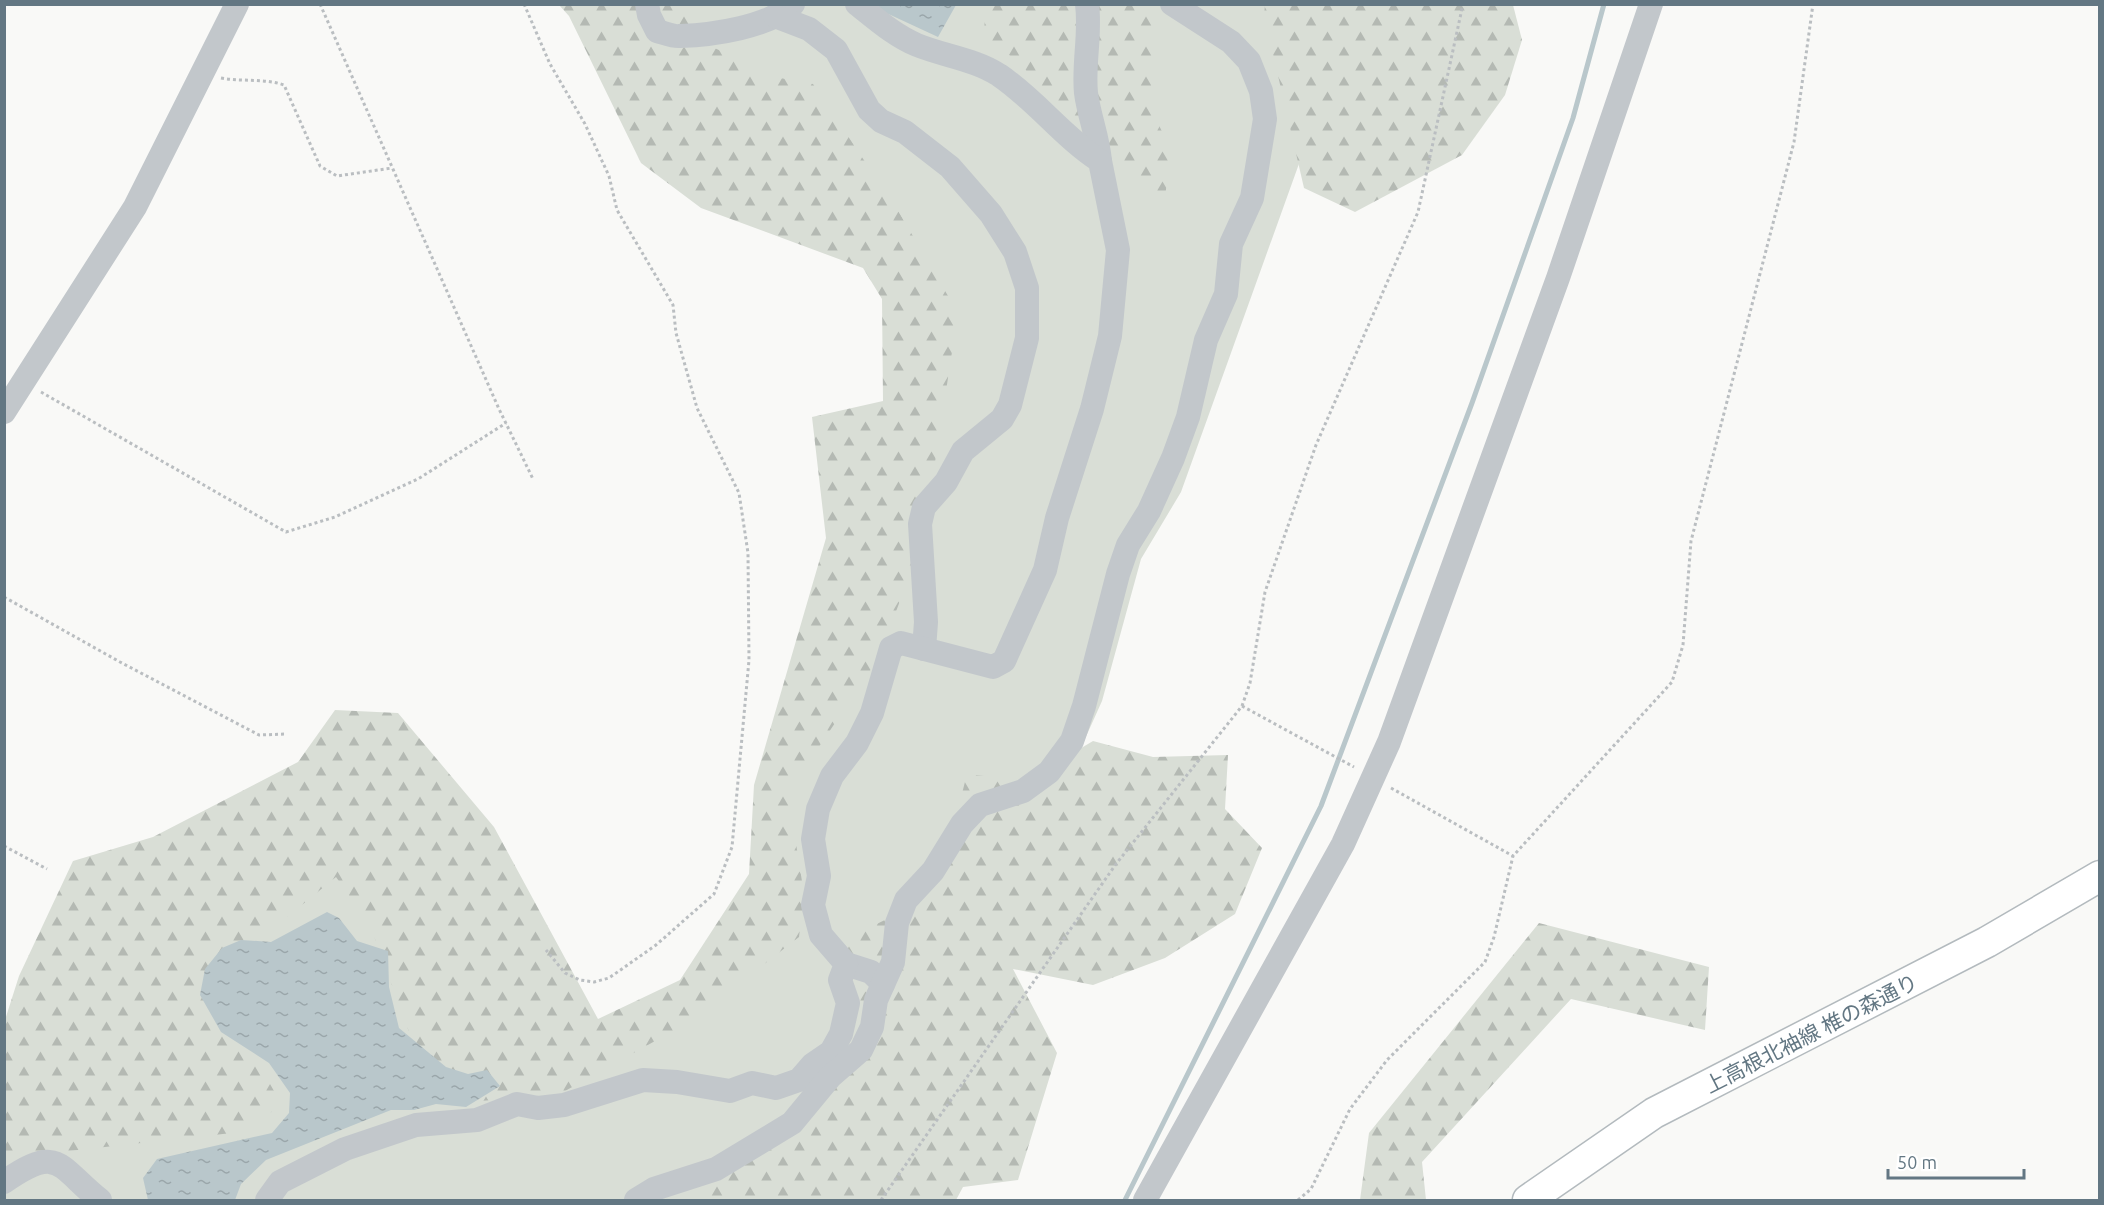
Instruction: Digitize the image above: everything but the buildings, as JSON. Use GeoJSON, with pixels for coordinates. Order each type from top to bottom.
{"type":"FeatureCollection","features":[{"type":"Feature","properties":{"kind":"main road","name":"上高根北袖線 椎の森通り"},"geometry":{"type":"LineString","coordinates":[[1528,1200],[1654,1113],[1988,942],[2100,876]]}},
{"type":"Feature","properties":{"kind":"street"},"geometry":{"type":"LineString","coordinates":[[4,412],[135,207],[237,4]]}},
{"type":"Feature","properties":{"kind":"street"},"geometry":{"type":"LineString","coordinates":[[647,4],[649,15],[657,31],[678,37],[749,26],[784,10],[836,50],[869,110],[881,122],[905,132],[950,167],[991,214],[1015,252],[1028,288],[1026,338],[1010,405],[1002,419],[963,451],[946,482],[924,507],[920,524],[921,583],[926,622],[924,649]]}},
{"type":"Feature","properties":{"kind":"street"},"geometry":{"type":"LineString","coordinates":[[857,4],[895,34],[917,45],[969,61],[999,75],[1044,112],[1080,149],[1100,161]]}},
{"type":"Feature","properties":{"kind":"street"},"geometry":{"type":"LineString","coordinates":[[883,984],[871,972],[846,964],[821,935],[813,905],[819,876],[813,840],[818,809],[832,776],[857,743],[872,713],[891,648],[901,643],[993,667],[1004,661],[1045,570],[1057,518],[1092,409],[1110,336],[1118,250],[1100,161],[1099,141],[1086,92],[1089,22],[1087,4]]}},
{"type":"Feature","properties":{"kind":"street"},"geometry":{"type":"LineString","coordinates":[[636,1200],[654,1189],[716,1169],[792,1123],[830,1077],[861,1050],[872,1027],[876,1000],[892,962],[897,923],[906,900],[933,871],[962,824],[980,805],[1023,791],[1049,772],[1072,741],[1084,706],[1118,574],[1128,545],[1149,511],[1173,458],[1188,417],[1206,340],[1226,294],[1232,244],[1252,198],[1265,119],[1261,91],[1249,61],[1231,42],[1172,4]]}},
{"type":"Feature","properties":{"kind":"street"},"geometry":{"type":"LineString","coordinates":[[1145,1200],[1343,844],[1389,742],[1546,311],[1651,4]]}},
{"type":"Feature","properties":{"kind":"street"},"geometry":{"type":"LineString","coordinates":[[267,1200],[280,1182],[345,1149],[416,1125],[477,1120],[517,1104],[538,1108],[564,1106],[643,1080],[677,1082],[730,1091],[752,1083],[776,1088],[799,1080],[812,1065],[831,1052],[841,1034],[848,1003],[840,980],[846,964]]}},
{"type":"Feature","properties":{"kind":"street"},"geometry":{"type":"LineString","coordinates":[[4,1182],[29,1165],[52,1161],[63,1165],[100,1200]]}},
{"type":"Feature","properties":{"kind":"path"},"geometry":{"type":"LineString","coordinates":[[320,4],[533,479]]}},
{"type":"Feature","properties":{"kind":"path"},"geometry":{"type":"LineString","coordinates":[[524,4],[550,64],[595,145],[609,176],[617,210],[673,305],[676,333],[697,408],[739,493],[748,553],[749,660],[732,848],[714,894],[656,945],[609,978],[594,982],[580,980],[565,973],[546,950]]}},
{"type":"Feature","properties":{"kind":"path"},"geometry":{"type":"LineString","coordinates":[[881,1200],[1116,864],[1242,706],[1250,683],[1264,592],[1309,466],[1418,212],[1463,4]]}},
{"type":"Feature","properties":{"kind":"path"},"geometry":{"type":"LineString","coordinates":[[1298,1200],[1311,1189],[1350,1109],[1387,1060],[1485,962],[1494,937],[1514,856],[1672,682],[1683,645],[1691,541],[1794,142],[1813,4]]}},
{"type":"Feature","properties":{"kind":"path"},"geometry":{"type":"LineString","coordinates":[[202,73],[242,82],[270,80],[284,85],[320,166],[337,176],[392,168]]}},
{"type":"Feature","properties":{"kind":"path"},"geometry":{"type":"LineString","coordinates":[[23,381],[286,532],[335,517],[418,479],[506,423]]}},
{"type":"Feature","properties":{"kind":"path"},"geometry":{"type":"LineString","coordinates":[[4,597],[120,662],[259,735],[286,734]]}},
{"type":"Feature","properties":{"kind":"path"},"geometry":{"type":"LineString","coordinates":[[1242,706],[1514,856]]}},
{"type":"Feature","properties":{"kind":"path"},"geometry":{"type":"LineString","coordinates":[[4,846],[47,869]]}},
{"type":"Feature","properties":{"kind":"green space"},"geometry":{"type":"Polygon","coordinates":[[[559,5],[682,5],[694,39],[746,62],[769,76],[813,84],[900,214],[958,313],[923,540],[878,659],[788,793],[804,894],[799,937],[691,1021],[556,1096],[478,1101],[424,1073],[370,925],[336,877],[220,972],[225,1005],[282,1105],[241,1132],[5,1158],[5,1020],[19,976],[73,861],[153,837],[298,762],[335,710],[398,713],[494,827],[598,1019],[680,980],[749,874],[754,785],[826,538],[812,417],[883,401],[882,299],[863,268],[701,208],[641,163],[569,16],[559,5]]]}},
{"type":"Feature","properties":{"kind":"green space"},"geometry":{"type":"Polygon","coordinates":[[[621,5],[1287,5],[1305,147],[1181,492],[1141,559],[1102,701],[1039,841],[791,1200],[5,1200],[4,1114],[188,957],[349,831],[561,1058],[701,988],[770,899],[780,760],[918,313],[621,5]]]}},
{"type":"Feature","properties":{"kind":"green space"},"geometry":{"type":"Polygon","coordinates":[[[987,5],[1153,5],[1151,109],[1171,150],[1164,205],[1066,120],[1020,63],[983,36],[987,5]]]}},
{"type":"Feature","properties":{"kind":"green space"},"geometry":{"type":"Polygon","coordinates":[[[1265,5],[1513,5],[1522,40],[1505,95],[1462,155],[1355,212],[1304,188],[1264,15],[1265,5]]]}},
{"type":"Feature","properties":{"kind":"green space"},"geometry":{"type":"Polygon","coordinates":[[[1093,741],[1153,757],[1228,755],[1225,809],[1262,848],[1235,914],[1165,958],[1093,985],[1013,969],[1057,1053],[1018,1180],[963,1187],[956,1200],[694,1200],[854,1042],[846,939],[936,895],[967,774],[1026,781],[1093,741]]]}},
{"type":"Feature","properties":{"kind":"green space"},"geometry":{"type":"Polygon","coordinates":[[[1539,923],[1709,967],[1705,1030],[1571,999],[1422,1162],[1426,1200],[1360,1200],[1369,1133],[1539,923]]]}},
{"type":"Feature","properties":{"kind":"water"},"geometry":{"type":"Polygon","coordinates":[[[869,5],[956,5],[938,37],[869,5]]]}},
{"type":"Feature","properties":{"kind":"water"},"geometry":{"type":"Polygon","coordinates":[[[327,912],[339,918],[357,941],[388,951],[389,987],[399,1028],[446,1067],[468,1074],[487,1070],[500,1086],[466,1107],[436,1104],[414,1110],[391,1110],[266,1160],[241,1184],[235,1200],[148,1200],[143,1178],[157,1159],[272,1133],[289,1113],[290,1093],[269,1063],[221,1032],[200,995],[205,969],[222,948],[241,940],[271,942],[327,912]]]}},
{"type":"Feature","properties":{"kind":"waterway"},"geometry":{"type":"LineString","coordinates":[[1125,1200],[1321,806],[1472,403],[1573,118],[1604,4]]}}]}
